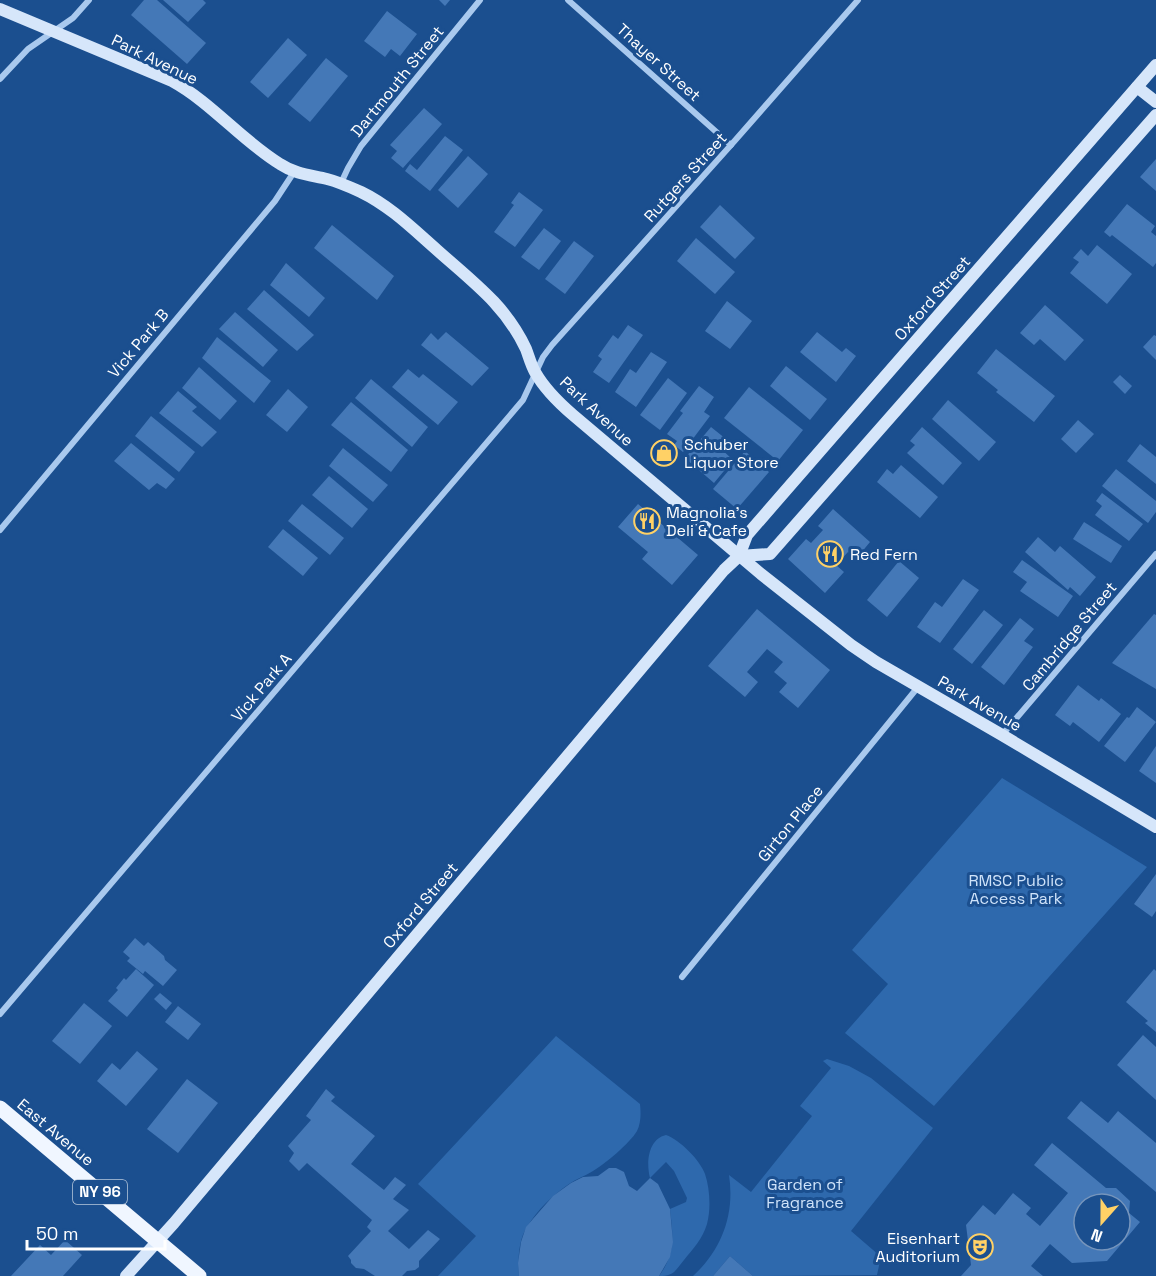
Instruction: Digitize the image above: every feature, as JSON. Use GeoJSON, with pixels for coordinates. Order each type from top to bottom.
{"type":"FeatureCollection","features":[{"type":"Feature","properties":{"kind":"main road","name":"East Avenue"},"geometry":{"type":"LineString","coordinates":[[0,1108],[200,1276]]}},
{"type":"Feature","properties":{"kind":"street"},"geometry":{"type":"LineString","coordinates":[[0,79],[28,49],[73,18],[89,0]]}},
{"type":"Feature","properties":{"kind":"street","name":"Dartmouth Street"},"geometry":{"type":"LineString","coordinates":[[341,184],[361,146],[480,0]]}},
{"type":"Feature","properties":{"kind":"street","name":"Thayer Street"},"geometry":{"type":"LineString","coordinates":[[568,0],[731,145]]}},
{"type":"Feature","properties":{"kind":"street","name":"Rutgers Street"},"geometry":{"type":"LineString","coordinates":[[535,373],[552,345],[858,0]]}},
{"type":"Feature","properties":{"kind":"street","name":"Park Avenue"},"geometry":{"type":"LineString","coordinates":[[0,9],[161,76],[201,100],[272,159],[294,172],[341,184],[364,193],[386,207],[485,292],[502,311],[526,349],[535,373],[552,395],[739,556],[851,645],[876,662],[1156,827]]}},
{"type":"Feature","properties":{"kind":"street","name":"Oxford Street"},"geometry":{"type":"LineString","coordinates":[[126,1276],[174,1223],[716,579],[739,556],[747,535],[1156,65]]}},
{"type":"Feature","properties":{"kind":"street"},"geometry":{"type":"LineString","coordinates":[[1137,87],[1156,102]]}},
{"type":"Feature","properties":{"kind":"street"},"geometry":{"type":"LineString","coordinates":[[739,556],[770,554],[1156,116]]}},
{"type":"Feature","properties":{"kind":"street","name":"Vick Park B"},"geometry":{"type":"LineString","coordinates":[[0,530],[275,201],[294,172]]}},
{"type":"Feature","properties":{"kind":"street","name":"Vick Park A"},"geometry":{"type":"LineString","coordinates":[[0,1014],[519,405],[535,373]]}},
{"type":"Feature","properties":{"kind":"street","name":"Cambridge Street"},"geometry":{"type":"LineString","coordinates":[[1002,735],[1156,554]]}},
{"type":"Feature","properties":{"kind":"street","name":"Girton Place"},"geometry":{"type":"LineString","coordinates":[[682,977],[918,686]]}},
{"type":"Feature","properties":{"kind":"green space","name":"RMSC Public Access Park"},"geometry":{"type":"Polygon","coordinates":[[[1002,778],[1147,867],[934,1106],[845,1033],[888,984],[852,950],[1002,778]]]}},
{"type":"Feature","properties":{"kind":"green space"},"geometry":{"type":"Polygon","coordinates":[[[556,1036],[640,1104],[637,1131],[610,1158],[593,1171],[563,1188],[536,1215],[527,1227],[520,1244],[519,1276],[438,1276],[476,1236],[418,1184],[556,1036]]]}},
{"type":"Feature","properties":{"kind":"green space","name":"Garden of Fragrance"},"geometry":{"type":"Polygon","coordinates":[[[827,1059],[849,1066],[871,1078],[933,1128],[851,1231],[880,1256],[877,1275],[753,1276],[730,1256],[713,1276],[693,1276],[712,1254],[724,1230],[730,1203],[729,1175],[751,1192],[812,1116],[800,1106],[831,1068],[823,1061],[827,1059]]]}},
{"type":"Feature","properties":{"kind":"green space"},"geometry":{"type":"Polygon","coordinates":[[[666,1135],[683,1146],[702,1169],[708,1186],[709,1206],[707,1224],[697,1243],[674,1272],[659,1276],[671,1252],[670,1209],[686,1202],[687,1198],[674,1171],[666,1162],[650,1178],[648,1166],[652,1146],[660,1137],[666,1135]]]}},
{"type":"Feature","properties":{"kind":"building"},"geometry":{"type":"Polygon","coordinates":[[[144,0],[157,0],[206,43],[187,64],[131,15],[144,0]]]}},
{"type":"Feature","properties":{"kind":"building"},"geometry":{"type":"Polygon","coordinates":[[[163,0],[203,0],[206,3],[188,22],[163,0]]]}},
{"type":"Feature","properties":{"kind":"building"},"geometry":{"type":"Polygon","coordinates":[[[439,0],[450,0],[445,6],[439,0]]]}},
{"type":"Feature","properties":{"kind":"building"},"geometry":{"type":"Polygon","coordinates":[[[387,11],[417,34],[400,56],[391,49],[385,57],[364,41],[387,11]]]}},
{"type":"Feature","properties":{"kind":"building"},"geometry":{"type":"Polygon","coordinates":[[[288,38],[307,55],[268,98],[250,82],[288,38]]]}},
{"type":"Feature","properties":{"kind":"building"},"geometry":{"type":"Polygon","coordinates":[[[326,58],[348,76],[310,122],[288,104],[326,58]]]}},
{"type":"Feature","properties":{"kind":"building"},"geometry":{"type":"Polygon","coordinates":[[[424,108],[442,124],[403,168],[391,158],[397,151],[390,145],[424,108]]]}},
{"type":"Feature","properties":{"kind":"building"},"geometry":{"type":"Polygon","coordinates":[[[445,136],[463,150],[430,191],[405,171],[410,164],[417,170],[445,136]]]}},
{"type":"Feature","properties":{"kind":"building"},"geometry":{"type":"Polygon","coordinates":[[[468,156],[488,174],[458,208],[438,190],[468,156]]]}},
{"type":"Feature","properties":{"kind":"building"},"geometry":{"type":"Polygon","coordinates":[[[1156,159],[1156,191],[1140,177],[1156,159]]]}},
{"type":"Feature","properties":{"kind":"building"},"geometry":{"type":"Polygon","coordinates":[[[519,192],[543,210],[515,247],[494,232],[514,205],[511,203],[519,192]]]}},
{"type":"Feature","properties":{"kind":"building"},"geometry":{"type":"Polygon","coordinates":[[[1127,204],[1155,226],[1151,232],[1156,236],[1156,263],[1153,267],[1112,235],[1110,237],[1104,232],[1127,204]]]}},
{"type":"Feature","properties":{"kind":"building"},"geometry":{"type":"Polygon","coordinates":[[[720,205],[755,238],[735,259],[700,227],[720,205]]]}},
{"type":"Feature","properties":{"kind":"building"},"geometry":{"type":"Polygon","coordinates":[[[332,225],[394,276],[377,300],[314,248],[332,225]]]}},
{"type":"Feature","properties":{"kind":"building"},"geometry":{"type":"Polygon","coordinates":[[[544,228],[561,241],[539,270],[521,257],[544,228]]]}},
{"type":"Feature","properties":{"kind":"building"},"geometry":{"type":"Polygon","coordinates":[[[696,238],[735,272],[715,294],[677,261],[696,238]]]}},
{"type":"Feature","properties":{"kind":"building"},"geometry":{"type":"Polygon","coordinates":[[[574,241],[594,256],[565,294],[545,279],[574,241]]]}},
{"type":"Feature","properties":{"kind":"building"},"geometry":{"type":"Polygon","coordinates":[[[1097,245],[1132,274],[1107,304],[1070,273],[1079,262],[1073,258],[1081,249],[1088,256],[1097,245]]]}},
{"type":"Feature","properties":{"kind":"building"},"geometry":{"type":"Polygon","coordinates":[[[286,263],[325,298],[309,317],[270,285],[286,263]]]}},
{"type":"Feature","properties":{"kind":"building"},"geometry":{"type":"Polygon","coordinates":[[[264,290],[314,335],[297,351],[247,309],[264,290]]]}},
{"type":"Feature","properties":{"kind":"building"},"geometry":{"type":"Polygon","coordinates":[[[727,301],[752,321],[730,349],[705,331],[727,301]]]}},
{"type":"Feature","properties":{"kind":"building"},"geometry":{"type":"Polygon","coordinates":[[[1045,305],[1084,340],[1065,361],[1040,339],[1034,345],[1020,333],[1045,305]]]}},
{"type":"Feature","properties":{"kind":"building"},"geometry":{"type":"Polygon","coordinates":[[[235,312],[278,350],[263,367],[219,329],[235,312]]]}},
{"type":"Feature","properties":{"kind":"building"},"geometry":{"type":"Polygon","coordinates":[[[628,325],[643,335],[609,383],[593,372],[602,359],[598,356],[613,335],[618,339],[628,325]]]}},
{"type":"Feature","properties":{"kind":"building"},"geometry":{"type":"Polygon","coordinates":[[[446,332],[489,368],[472,386],[421,345],[431,333],[438,340],[446,332]]]}},
{"type":"Feature","properties":{"kind":"building"},"geometry":{"type":"Polygon","coordinates":[[[817,332],[842,352],[846,348],[856,356],[836,382],[800,352],[817,332]]]}},
{"type":"Feature","properties":{"kind":"building"},"geometry":{"type":"Polygon","coordinates":[[[1154,335],[1156,336],[1156,360],[1143,347],[1154,335]]]}},
{"type":"Feature","properties":{"kind":"building"},"geometry":{"type":"Polygon","coordinates":[[[217,337],[271,381],[254,403],[202,358],[217,337]]]}},
{"type":"Feature","properties":{"kind":"building"},"geometry":{"type":"Polygon","coordinates":[[[996,349],[1055,396],[1034,422],[996,392],[998,390],[977,373],[996,349]]]}},
{"type":"Feature","properties":{"kind":"building"},"geometry":{"type":"Polygon","coordinates":[[[651,352],[667,362],[636,407],[615,392],[630,369],[636,373],[651,352]]]}},
{"type":"Feature","properties":{"kind":"building"},"geometry":{"type":"Polygon","coordinates":[[[786,366],[827,399],[810,420],[770,386],[786,366]]]}},
{"type":"Feature","properties":{"kind":"building"},"geometry":{"type":"Polygon","coordinates":[[[199,367],[237,401],[220,420],[182,388],[199,367]]]}},
{"type":"Feature","properties":{"kind":"building"},"geometry":{"type":"Polygon","coordinates":[[[408,369],[419,378],[423,374],[458,402],[438,425],[392,387],[408,369]]]}},
{"type":"Feature","properties":{"kind":"building"},"geometry":{"type":"Polygon","coordinates":[[[1120,375],[1132,386],[1125,394],[1113,382],[1120,375]]]}},
{"type":"Feature","properties":{"kind":"building"},"geometry":{"type":"Polygon","coordinates":[[[668,378],[687,393],[660,430],[640,415],[668,378]]]}},
{"type":"Feature","properties":{"kind":"building"},"geometry":{"type":"Polygon","coordinates":[[[371,379],[428,427],[412,447],[355,398],[371,379]]]}},
{"type":"Feature","properties":{"kind":"building"},"geometry":{"type":"Polygon","coordinates":[[[699,386],[714,397],[704,412],[710,416],[683,452],[674,445],[677,441],[667,434],[683,413],[680,411],[699,386]]]}},
{"type":"Feature","properties":{"kind":"building"},"geometry":{"type":"Polygon","coordinates":[[[749,387],[803,430],[778,461],[724,418],[749,387]]]}},
{"type":"Feature","properties":{"kind":"building"},"geometry":{"type":"Polygon","coordinates":[[[288,389],[308,407],[287,432],[266,415],[288,389]]]}},
{"type":"Feature","properties":{"kind":"building"},"geometry":{"type":"Polygon","coordinates":[[[178,391],[197,407],[192,411],[217,432],[202,447],[159,413],[178,391]]]}},
{"type":"Feature","properties":{"kind":"building"},"geometry":{"type":"Polygon","coordinates":[[[948,400],[996,442],[979,461],[932,419],[948,400]]]}},
{"type":"Feature","properties":{"kind":"building"},"geometry":{"type":"Polygon","coordinates":[[[351,402],[408,450],[391,472],[331,425],[351,402]]]}},
{"type":"Feature","properties":{"kind":"building"},"geometry":{"type":"Polygon","coordinates":[[[151,416],[195,452],[179,472],[135,436],[151,416]]]}},
{"type":"Feature","properties":{"kind":"building"},"geometry":{"type":"Polygon","coordinates":[[[1078,420],[1094,434],[1076,453],[1061,439],[1078,420]]]}},
{"type":"Feature","properties":{"kind":"building"},"geometry":{"type":"Polygon","coordinates":[[[711,427],[726,439],[719,447],[733,460],[714,483],[685,458],[711,427]]]}},
{"type":"Feature","properties":{"kind":"building"},"geometry":{"type":"Polygon","coordinates":[[[922,427],[962,463],[943,485],[907,453],[915,445],[910,441],[922,427]]]}},
{"type":"Feature","properties":{"kind":"building"},"geometry":{"type":"Polygon","coordinates":[[[131,443],[175,479],[166,489],[157,483],[149,490],[114,461],[131,443]]]}},
{"type":"Feature","properties":{"kind":"building"},"geometry":{"type":"Polygon","coordinates":[[[1140,444],[1156,457],[1156,484],[1127,461],[1140,444]]]}},
{"type":"Feature","properties":{"kind":"building"},"geometry":{"type":"Polygon","coordinates":[[[343,448],[388,485],[373,502],[329,466],[343,448]]]}},
{"type":"Feature","properties":{"kind":"building"},"geometry":{"type":"Polygon","coordinates":[[[745,451],[769,472],[737,509],[713,489],[745,451]]]}},
{"type":"Feature","properties":{"kind":"building"},"geometry":{"type":"Polygon","coordinates":[[[901,465],[938,497],[920,518],[877,482],[887,469],[893,474],[901,465]]]}},
{"type":"Feature","properties":{"kind":"building"},"geometry":{"type":"Polygon","coordinates":[[[1116,469],[1156,501],[1156,512],[1148,523],[1102,486],[1116,469]]]}},
{"type":"Feature","properties":{"kind":"building"},"geometry":{"type":"Polygon","coordinates":[[[329,476],[368,509],[352,528],[312,495],[329,476]]]}},
{"type":"Feature","properties":{"kind":"building"},"geometry":{"type":"Polygon","coordinates":[[[1102,493],[1143,524],[1129,541],[1095,515],[1102,506],[1096,501],[1102,493]]]}},
{"type":"Feature","properties":{"kind":"building"},"geometry":{"type":"Polygon","coordinates":[[[302,504],[344,538],[330,555],[288,521],[302,504]]]}},
{"type":"Feature","properties":{"kind":"building"},"geometry":{"type":"Polygon","coordinates":[[[638,504],[698,555],[672,585],[642,559],[648,552],[618,527],[638,504]]]}},
{"type":"Feature","properties":{"kind":"building"},"geometry":{"type":"Polygon","coordinates":[[[833,509],[870,542],[856,559],[848,552],[836,565],[844,572],[825,593],[788,559],[806,539],[811,543],[823,530],[818,526],[833,509]]]}},
{"type":"Feature","properties":{"kind":"building"},"geometry":{"type":"Polygon","coordinates":[[[1084,522],[1122,546],[1111,563],[1073,539],[1084,522]]]}},
{"type":"Feature","properties":{"kind":"building"},"geometry":{"type":"Polygon","coordinates":[[[283,529],[318,558],[303,576],[268,547],[283,529]]]}},
{"type":"Feature","properties":{"kind":"building"},"geometry":{"type":"Polygon","coordinates":[[[1038,537],[1055,552],[1060,546],[1096,577],[1080,596],[1070,587],[1068,590],[1025,552],[1038,537]]]}},
{"type":"Feature","properties":{"kind":"building"},"geometry":{"type":"Polygon","coordinates":[[[1022,560],[1073,596],[1058,617],[1020,591],[1027,582],[1013,572],[1022,560]]]}},
{"type":"Feature","properties":{"kind":"building"},"geometry":{"type":"Polygon","coordinates":[[[899,561],[919,578],[887,617],[867,600],[899,561]]]}},
{"type":"Feature","properties":{"kind":"building"},"geometry":{"type":"Polygon","coordinates":[[[963,579],[979,590],[940,643],[917,627],[935,602],[942,607],[963,579]]]}},
{"type":"Feature","properties":{"kind":"building"},"geometry":{"type":"Polygon","coordinates":[[[757,609],[830,670],[798,708],[779,692],[787,683],[774,672],[783,662],[767,649],[747,672],[758,682],[745,697],[708,666],[757,609]]]}},
{"type":"Feature","properties":{"kind":"building"},"geometry":{"type":"Polygon","coordinates":[[[984,610],[1003,625],[972,664],[953,649],[984,610]]]}},
{"type":"Feature","properties":{"kind":"building"},"geometry":{"type":"Polygon","coordinates":[[[1154,614],[1156,615],[1156,689],[1112,663],[1154,614]]]}},
{"type":"Feature","properties":{"kind":"building"},"geometry":{"type":"Polygon","coordinates":[[[1020,618],[1034,629],[1024,641],[1033,647],[1004,685],[981,667],[1020,618]]]}},
{"type":"Feature","properties":{"kind":"building"},"geometry":{"type":"Polygon","coordinates":[[[1078,685],[1099,701],[1101,698],[1121,714],[1099,742],[1073,722],[1070,726],[1055,715],[1078,685]]]}},
{"type":"Feature","properties":{"kind":"building"},"geometry":{"type":"Polygon","coordinates":[[[1137,707],[1156,722],[1125,762],[1104,746],[1137,707]]]}},
{"type":"Feature","properties":{"kind":"building"},"geometry":{"type":"Polygon","coordinates":[[[1156,746],[1156,783],[1139,771],[1156,746]]]}},
{"type":"Feature","properties":{"kind":"building"},"geometry":{"type":"Polygon","coordinates":[[[1156,874],[1156,911],[1152,917],[1134,904],[1156,874]]]}},
{"type":"Feature","properties":{"kind":"building"},"geometry":{"type":"Polygon","coordinates":[[[135,938],[144,946],[148,942],[177,970],[163,986],[145,971],[143,974],[127,961],[130,958],[123,952],[135,938]]]}},
{"type":"Feature","properties":{"kind":"building"},"geometry":{"type":"Polygon","coordinates":[[[136,969],[154,985],[127,1017],[108,1001],[118,990],[116,988],[124,978],[126,980],[136,969]]]}},
{"type":"Feature","properties":{"kind":"building"},"geometry":{"type":"Polygon","coordinates":[[[1154,969],[1156,971],[1156,1032],[1145,1023],[1148,1021],[1126,1002],[1154,969]]]}},
{"type":"Feature","properties":{"kind":"building"},"geometry":{"type":"Polygon","coordinates":[[[160,993],[172,1003],[166,1010],[154,999],[160,993]]]}},
{"type":"Feature","properties":{"kind":"building"},"geometry":{"type":"Polygon","coordinates":[[[84,1003],[112,1026],[80,1064],[52,1041],[84,1003]]]}},
{"type":"Feature","properties":{"kind":"building"},"geometry":{"type":"Polygon","coordinates":[[[178,1006],[201,1024],[188,1040],[165,1022],[178,1006]]]}},
{"type":"Feature","properties":{"kind":"building"},"geometry":{"type":"Polygon","coordinates":[[[1143,1035],[1156,1047],[1156,1100],[1117,1065],[1143,1035]]]}},
{"type":"Feature","properties":{"kind":"building"},"geometry":{"type":"Polygon","coordinates":[[[137,1051],[158,1069],[126,1106],[97,1081],[112,1063],[120,1070],[137,1051]]]}},
{"type":"Feature","properties":{"kind":"building"},"geometry":{"type":"Polygon","coordinates":[[[187,1079],[218,1103],[178,1153],[147,1129],[187,1079]]]}},
{"type":"Feature","properties":{"kind":"building"},"geometry":{"type":"Polygon","coordinates":[[[326,1089],[335,1097],[331,1101],[375,1136],[351,1164],[384,1190],[395,1177],[406,1185],[393,1199],[409,1210],[388,1231],[409,1249],[428,1230],[440,1239],[419,1261],[419,1267],[407,1271],[402,1276],[375,1276],[364,1269],[356,1268],[351,1263],[348,1256],[371,1231],[367,1227],[372,1220],[307,1163],[299,1171],[289,1161],[294,1153],[288,1146],[311,1120],[306,1116],[326,1089]]]}},
{"type":"Feature","properties":{"kind":"building"},"geometry":{"type":"Polygon","coordinates":[[[1081,1101],[1108,1123],[1118,1111],[1156,1143],[1156,1192],[1067,1118],[1081,1101]]]}},
{"type":"Feature","properties":{"kind":"building"},"geometry":{"type":"Polygon","coordinates":[[[1052,1143],[1106,1188],[1116,1188],[1120,1192],[1072,1192],[1072,1252],[1115,1252],[1107,1261],[1072,1263],[1050,1244],[1031,1266],[1043,1276],[961,1276],[971,1265],[966,1225],[983,1205],[995,1215],[1013,1193],[1031,1208],[1026,1214],[1040,1226],[1068,1193],[1034,1165],[1052,1143]]]}},
{"type":"Feature","properties":{"kind":"building"},"geometry":{"type":"Polygon","coordinates":[[[609,1168],[616,1168],[624,1172],[629,1186],[637,1191],[650,1178],[658,1184],[670,1209],[673,1242],[670,1257],[659,1276],[519,1276],[521,1242],[526,1227],[553,1196],[571,1183],[583,1177],[598,1176],[609,1168]]]}},
{"type":"Feature","properties":{"kind":"building"},"geometry":{"type":"Polygon","coordinates":[[[1132,1215],[1140,1222],[1132,1231],[1132,1215]]]}},
{"type":"Feature","properties":{"kind":"building"},"geometry":{"type":"Polygon","coordinates":[[[65,1240],[82,1255],[63,1276],[11,1276],[40,1245],[51,1255],[65,1240]]]}},
{"type":"Feature","properties":{"kind":"building"},"geometry":{"type":"Polygon","coordinates":[[[730,1256],[753,1276],[713,1276],[730,1256]]]}},
{"type":"Feature","properties":{"kind":"place","name":"Schuber Liquor Store"},"geometry":{"type":"Point","coordinates":[664,453]}},
{"type":"Feature","properties":{"kind":"place","name":"Magnolia's Deli & Cafe"},"geometry":{"type":"Point","coordinates":[647,521]}},
{"type":"Feature","properties":{"kind":"place","name":"Red Fern"},"geometry":{"type":"Point","coordinates":[830,554]}},
{"type":"Feature","properties":{"kind":"place","name":"Eisenhart Auditorium"},"geometry":{"type":"Point","coordinates":[980,1247]}}]}
